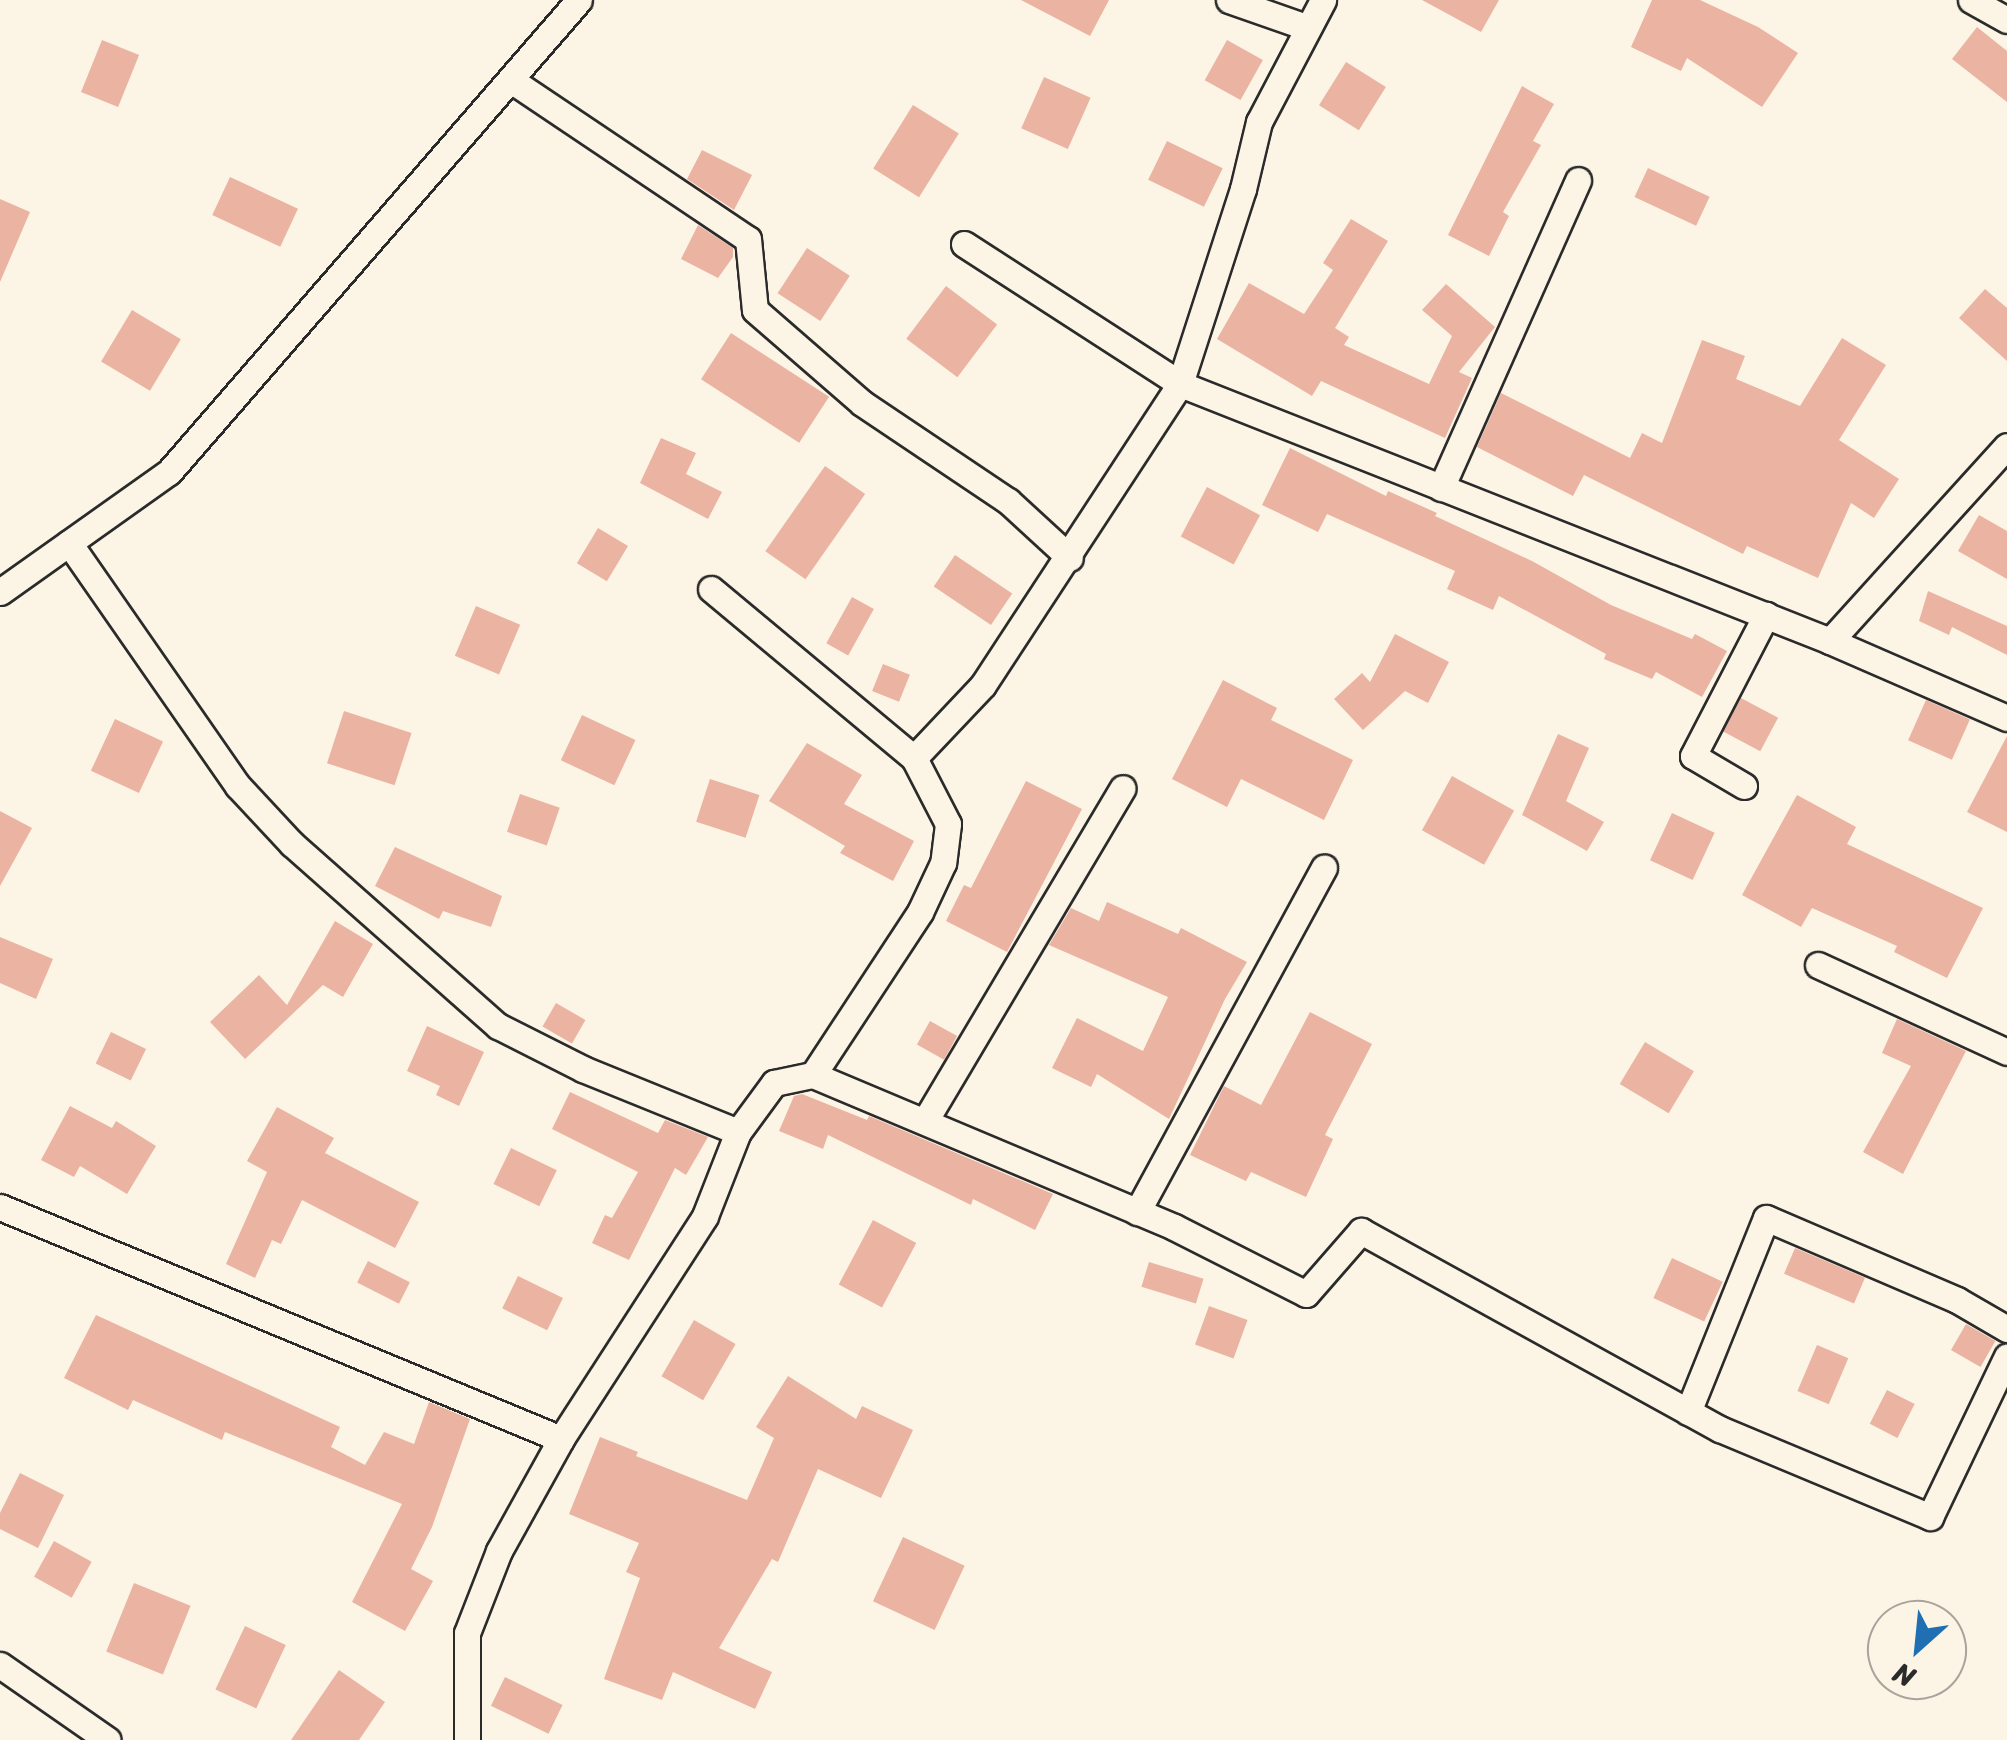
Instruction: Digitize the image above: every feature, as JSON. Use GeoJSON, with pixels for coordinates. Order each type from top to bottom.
{"type":"FeatureCollection","features":[{"type":"Feature","properties":{"kind":"street"},"geometry":{"type":"LineString","coordinates":[[0,592],[169,472],[579,0]]}},
{"type":"Feature","properties":{"kind":"street"},"geometry":{"type":"LineString","coordinates":[[1229,0],[1306,26]]}},
{"type":"Feature","properties":{"kind":"street"},"geometry":{"type":"LineString","coordinates":[[914,758],[983,685],[1070,558],[1180,384],[1243,189],[1259,122],[1323,0]]}},
{"type":"Feature","properties":{"kind":"street"},"geometry":{"type":"LineString","coordinates":[[1971,0],[2007,20]]}},
{"type":"Feature","properties":{"kind":"street"},"geometry":{"type":"LineString","coordinates":[[511,80],[748,238],[755,310],[862,403],[1008,501],[1070,558]]}},
{"type":"Feature","properties":{"kind":"street"},"geometry":{"type":"LineString","coordinates":[[1441,488],[1578,180]]}},
{"type":"Feature","properties":{"kind":"street"},"geometry":{"type":"LineString","coordinates":[[964,244],[1180,384],[1830,641],[2007,718]]}},
{"type":"Feature","properties":{"kind":"street"},"geometry":{"type":"LineString","coordinates":[[1830,641],[2007,446]]}},
{"type":"Feature","properties":{"kind":"street"},"geometry":{"type":"LineString","coordinates":[[69,544],[238,786],[292,844],[498,1026],[583,1069],[738,1132]]}},
{"type":"Feature","properties":{"kind":"street"},"geometry":{"type":"LineString","coordinates":[[712,589],[914,758],[948,824],[943,863],[920,912],[813,1075]]}},
{"type":"Feature","properties":{"kind":"street"},"geometry":{"type":"LineString","coordinates":[[1744,786],[1693,756],[1766,616]]}},
{"type":"Feature","properties":{"kind":"street"},"geometry":{"type":"LineString","coordinates":[[925,1122],[1123,788]]}},
{"type":"Feature","properties":{"kind":"street"},"geometry":{"type":"LineString","coordinates":[[1137,1212],[1324,867]]}},
{"type":"Feature","properties":{"kind":"street"},"geometry":{"type":"LineString","coordinates":[[1818,965],[2007,1052]]}},
{"type":"Feature","properties":{"kind":"street"},"geometry":{"type":"LineString","coordinates":[[467,1740],[467,1633],[499,1551],[561,1439],[705,1216],[738,1132],[774,1083],[813,1075],[1137,1212],[1306,1294],[1361,1230],[1688,1412],[1930,1517],[2007,1356]]}},
{"type":"Feature","properties":{"kind":"street"},"geometry":{"type":"LineString","coordinates":[[0,1207],[561,1439]]}},
{"type":"Feature","properties":{"kind":"street"},"geometry":{"type":"LineString","coordinates":[[1688,1412],[1766,1218],[1957,1300],[2007,1329]]}},
{"type":"Feature","properties":{"kind":"street"},"geometry":{"type":"LineString","coordinates":[[0,1665],[98,1737]]}},
{"type":"Feature","properties":{"kind":"building"},"geometry":{"type":"Polygon","coordinates":[[[1021,0],[1109,0],[1090,36],[1021,0]]]}},
{"type":"Feature","properties":{"kind":"building"},"geometry":{"type":"Polygon","coordinates":[[[1422,0],[1499,0],[1481,32],[1422,0]]]}},
{"type":"Feature","properties":{"kind":"building"},"geometry":{"type":"Polygon","coordinates":[[[1652,0],[1700,0],[1758,27],[1798,53],[1762,107],[1687,58],[1681,71],[1631,47],[1652,0]]]}},
{"type":"Feature","properties":{"kind":"building"},"geometry":{"type":"Polygon","coordinates":[[[1977,27],[2007,51],[2007,102],[1952,59],[1977,27]]]}},
{"type":"Feature","properties":{"kind":"building"},"geometry":{"type":"Polygon","coordinates":[[[102,40],[139,55],[118,107],[81,92],[102,40]]]}},
{"type":"Feature","properties":{"kind":"building"},"geometry":{"type":"Polygon","coordinates":[[[1227,40],[1263,60],[1241,100],[1205,80],[1227,40]]]}},
{"type":"Feature","properties":{"kind":"building"},"geometry":{"type":"Polygon","coordinates":[[[1346,62],[1386,87],[1359,130],[1319,105],[1346,62]]]}},
{"type":"Feature","properties":{"kind":"building"},"geometry":{"type":"Polygon","coordinates":[[[1044,77],[1091,98],[1068,149],[1021,128],[1044,77]]]}},
{"type":"Feature","properties":{"kind":"building"},"geometry":{"type":"Polygon","coordinates":[[[1522,86],[1554,104],[1533,141],[1541,145],[1503,212],[1509,216],[1489,256],[1448,235],[1522,86]]]}},
{"type":"Feature","properties":{"kind":"building"},"geometry":{"type":"Polygon","coordinates":[[[913,105],[959,134],[919,197],[873,169],[913,105]]]}},
{"type":"Feature","properties":{"kind":"building"},"geometry":{"type":"Polygon","coordinates":[[[1167,141],[1223,168],[1204,207],[1148,180],[1167,141]]]}},
{"type":"Feature","properties":{"kind":"building"},"geometry":{"type":"Polygon","coordinates":[[[702,150],[752,175],[734,210],[687,179],[702,150]]]}},
{"type":"Feature","properties":{"kind":"building"},"geometry":{"type":"Polygon","coordinates":[[[1648,168],[1710,197],[1696,226],[1634,197],[1648,168]]]}},
{"type":"Feature","properties":{"kind":"building"},"geometry":{"type":"Polygon","coordinates":[[[230,177],[298,209],[280,247],[212,215],[230,177]]]}},
{"type":"Feature","properties":{"kind":"building"},"geometry":{"type":"Polygon","coordinates":[[[0,199],[30,212],[0,282],[0,199]]]}},
{"type":"Feature","properties":{"kind":"building"},"geometry":{"type":"Polygon","coordinates":[[[1351,219],[1388,241],[1335,328],[1349,337],[1344,345],[1429,384],[1452,336],[1422,310],[1446,284],[1495,327],[1459,372],[1472,378],[1445,438],[1321,381],[1312,396],[1217,339],[1249,283],[1304,314],[1333,270],[1323,263],[1351,219]]]}},
{"type":"Feature","properties":{"kind":"building"},"geometry":{"type":"Polygon","coordinates":[[[698,225],[733,248],[733,257],[718,278],[681,259],[698,225]]]}},
{"type":"Feature","properties":{"kind":"building"},"geometry":{"type":"Polygon","coordinates":[[[807,248],[850,276],[820,321],[778,293],[807,248]]]}},
{"type":"Feature","properties":{"kind":"building"},"geometry":{"type":"Polygon","coordinates":[[[946,286],[997,325],[957,377],[906,339],[946,286]]]}},
{"type":"Feature","properties":{"kind":"building"},"geometry":{"type":"Polygon","coordinates":[[[1985,289],[2007,308],[2007,361],[1959,318],[1985,289]]]}},
{"type":"Feature","properties":{"kind":"building"},"geometry":{"type":"Polygon","coordinates":[[[132,310],[181,339],[150,391],[101,361],[132,310]]]}},
{"type":"Feature","properties":{"kind":"building"},"geometry":{"type":"Polygon","coordinates":[[[731,333],[829,397],[799,443],[701,379],[731,333]]]}},
{"type":"Feature","properties":{"kind":"building"},"geometry":{"type":"Polygon","coordinates":[[[1842,338],[1886,365],[1839,440],[1899,479],[1874,518],[1851,503],[1818,578],[1747,546],[1743,554],[1584,475],[1573,496],[1477,447],[1501,393],[1630,458],[1642,433],[1662,443],[1702,340],[1745,356],[1736,379],[1800,406],[1842,338]]]}},
{"type":"Feature","properties":{"kind":"building"},"geometry":{"type":"Polygon","coordinates":[[[661,438],[696,453],[686,474],[722,492],[708,519],[640,483],[661,438]]]}},
{"type":"Feature","properties":{"kind":"building"},"geometry":{"type":"Polygon","coordinates":[[[1290,448],[1386,496],[1388,491],[1437,513],[1435,516],[1532,561],[1611,605],[1692,639],[1695,634],[1727,651],[1702,697],[1656,672],[1652,679],[1604,659],[1606,654],[1499,596],[1493,610],[1447,589],[1455,571],[1327,514],[1318,532],[1262,505],[1290,448]]]}},
{"type":"Feature","properties":{"kind":"building"},"geometry":{"type":"Polygon","coordinates":[[[825,466],[865,494],[805,579],[765,551],[825,466]]]}},
{"type":"Feature","properties":{"kind":"building"},"geometry":{"type":"Polygon","coordinates":[[[1207,487],[1260,515],[1234,565],[1181,536],[1207,487]]]}},
{"type":"Feature","properties":{"kind":"building"},"geometry":{"type":"Polygon","coordinates":[[[1979,515],[2007,531],[2007,579],[1958,551],[1979,515]]]}},
{"type":"Feature","properties":{"kind":"building"},"geometry":{"type":"Polygon","coordinates":[[[598,528],[628,546],[607,581],[577,563],[598,528]]]}},
{"type":"Feature","properties":{"kind":"building"},"geometry":{"type":"Polygon","coordinates":[[[955,555],[1012,594],[991,625],[934,587],[955,555]]]}},
{"type":"Feature","properties":{"kind":"building"},"geometry":{"type":"Polygon","coordinates":[[[1928,591],[2007,626],[2007,655],[1952,627],[1949,635],[1919,621],[1928,591]]]}},
{"type":"Feature","properties":{"kind":"building"},"geometry":{"type":"Polygon","coordinates":[[[852,597],[874,609],[848,655],[826,643],[852,597]]]}},
{"type":"Feature","properties":{"kind":"building"},"geometry":{"type":"Polygon","coordinates":[[[476,606],[520,625],[499,674],[455,656],[476,606]]]}},
{"type":"Feature","properties":{"kind":"building"},"geometry":{"type":"Polygon","coordinates":[[[1395,634],[1449,662],[1428,703],[1405,691],[1363,730],[1334,699],[1362,673],[1370,682],[1395,634]]]}},
{"type":"Feature","properties":{"kind":"building"},"geometry":{"type":"Polygon","coordinates":[[[883,664],[910,675],[899,702],[872,691],[883,664]]]}},
{"type":"Feature","properties":{"kind":"building"},"geometry":{"type":"Polygon","coordinates":[[[1223,680],[1277,708],[1271,720],[1353,760],[1324,820],[1241,779],[1227,807],[1172,779],[1223,680]]]}},
{"type":"Feature","properties":{"kind":"building"},"geometry":{"type":"Polygon","coordinates":[[[1741,698],[1778,718],[1760,751],[1723,732],[1741,698]]]}},
{"type":"Feature","properties":{"kind":"building"},"geometry":{"type":"Polygon","coordinates":[[[1926,700],[1970,720],[1952,760],[1908,740],[1926,700]]]}},
{"type":"Feature","properties":{"kind":"building"},"geometry":{"type":"Polygon","coordinates":[[[344,711],[412,733],[395,785],[327,763],[344,711]]]}},
{"type":"Feature","properties":{"kind":"building"},"geometry":{"type":"Polygon","coordinates":[[[582,715],[635,740],[614,785],[561,760],[582,715]]]}},
{"type":"Feature","properties":{"kind":"building"},"geometry":{"type":"Polygon","coordinates":[[[115,719],[163,741],[139,793],[91,771],[115,719]]]}},
{"type":"Feature","properties":{"kind":"building"},"geometry":{"type":"Polygon","coordinates":[[[1558,734],[1589,748],[1566,801],[1604,822],[1587,851],[1522,815],[1558,734]]]}},
{"type":"Feature","properties":{"kind":"building"},"geometry":{"type":"Polygon","coordinates":[[[2007,736],[2007,832],[1967,812],[2007,736]]]}},
{"type":"Feature","properties":{"kind":"building"},"geometry":{"type":"Polygon","coordinates":[[[807,743],[862,775],[844,804],[914,841],[893,881],[840,853],[845,846],[769,801],[807,743]]]}},
{"type":"Feature","properties":{"kind":"building"},"geometry":{"type":"Polygon","coordinates":[[[1452,776],[1514,810],[1484,865],[1422,830],[1452,776]]]}},
{"type":"Feature","properties":{"kind":"building"},"geometry":{"type":"Polygon","coordinates":[[[710,779],[759,795],[746,838],[696,822],[710,779]]]}},
{"type":"Feature","properties":{"kind":"building"},"geometry":{"type":"Polygon","coordinates":[[[1026,781],[1082,809],[1007,952],[946,921],[964,885],[971,888],[1026,781]]]}},
{"type":"Feature","properties":{"kind":"building"},"geometry":{"type":"Polygon","coordinates":[[[520,794],[560,808],[547,845],[507,832],[520,794]]]}},
{"type":"Feature","properties":{"kind":"building"},"geometry":{"type":"Polygon","coordinates":[[[1797,795],[1856,827],[1847,844],[1983,908],[1947,978],[1894,952],[1897,946],[1812,908],[1801,927],[1742,895],[1797,795]]]}},
{"type":"Feature","properties":{"kind":"building"},"geometry":{"type":"Polygon","coordinates":[[[0,811],[32,828],[0,886],[0,811]]]}},
{"type":"Feature","properties":{"kind":"building"},"geometry":{"type":"Polygon","coordinates":[[[1672,813],[1715,833],[1693,880],[1650,860],[1672,813]]]}},
{"type":"Feature","properties":{"kind":"building"},"geometry":{"type":"Polygon","coordinates":[[[395,847],[502,896],[491,927],[443,911],[439,919],[375,886],[395,847]]]}},
{"type":"Feature","properties":{"kind":"building"},"geometry":{"type":"Polygon","coordinates":[[[1107,902],[1178,934],[1181,928],[1247,962],[1225,999],[1169,1119],[1097,1074],[1091,1087],[1052,1068],[1077,1018],[1143,1051],[1168,997],[1049,945],[1071,908],[1099,921],[1107,902]]]}},
{"type":"Feature","properties":{"kind":"building"},"geometry":{"type":"Polygon","coordinates":[[[335,921],[373,944],[343,997],[323,985],[245,1059],[210,1022],[259,975],[287,1005],[335,921]]]}},
{"type":"Feature","properties":{"kind":"building"},"geometry":{"type":"Polygon","coordinates":[[[0,937],[53,959],[36,999],[0,983],[0,937]]]}},
{"type":"Feature","properties":{"kind":"building"},"geometry":{"type":"Polygon","coordinates":[[[556,1003],[585,1020],[572,1043],[542,1026],[556,1003]]]}},
{"type":"Feature","properties":{"kind":"building"},"geometry":{"type":"Polygon","coordinates":[[[1310,1012],[1372,1044],[1325,1135],[1333,1139],[1306,1197],[1251,1172],[1246,1181],[1190,1155],[1224,1086],[1261,1105],[1310,1012]]]}},
{"type":"Feature","properties":{"kind":"building"},"geometry":{"type":"Polygon","coordinates":[[[1897,1019],[1966,1051],[1903,1174],[1863,1152],[1911,1066],[1882,1053],[1897,1019]]]}},
{"type":"Feature","properties":{"kind":"building"},"geometry":{"type":"Polygon","coordinates":[[[930,1021],[957,1036],[944,1060],[917,1045],[930,1021]]]}},
{"type":"Feature","properties":{"kind":"building"},"geometry":{"type":"Polygon","coordinates":[[[427,1026],[484,1052],[459,1106],[436,1095],[440,1086],[407,1071],[427,1026]]]}},
{"type":"Feature","properties":{"kind":"building"},"geometry":{"type":"Polygon","coordinates":[[[111,1032],[146,1049],[131,1081],[96,1063],[111,1032]]]}},
{"type":"Feature","properties":{"kind":"building"},"geometry":{"type":"Polygon","coordinates":[[[1645,1042],[1694,1071],[1669,1113],[1620,1084],[1645,1042]]]}},
{"type":"Feature","properties":{"kind":"building"},"geometry":{"type":"Polygon","coordinates":[[[570,1092],[658,1133],[665,1120],[708,1137],[686,1175],[675,1168],[629,1260],[592,1243],[605,1215],[612,1218],[638,1172],[552,1129],[570,1092]]]}},
{"type":"Feature","properties":{"kind":"building"},"geometry":{"type":"Polygon","coordinates":[[[802,1094],[867,1120],[869,1116],[1053,1194],[1035,1230],[973,1199],[971,1205],[828,1135],[823,1149],[779,1131],[794,1096],[802,1094]]]}},
{"type":"Feature","properties":{"kind":"building"},"geometry":{"type":"Polygon","coordinates":[[[70,1106],[112,1128],[116,1121],[156,1146],[127,1194],[80,1166],[74,1177],[41,1160],[70,1106]]]}},
{"type":"Feature","properties":{"kind":"building"},"geometry":{"type":"Polygon","coordinates":[[[277,1107],[334,1138],[325,1153],[419,1202],[395,1248],[302,1200],[281,1244],[272,1240],[255,1278],[226,1264],[267,1172],[247,1161],[277,1107]]]}},
{"type":"Feature","properties":{"kind":"building"},"geometry":{"type":"Polygon","coordinates":[[[511,1148],[557,1170],[539,1206],[493,1184],[511,1148]]]}},
{"type":"Feature","properties":{"kind":"building"},"geometry":{"type":"Polygon","coordinates":[[[873,1220],[916,1243],[882,1307],[839,1284],[873,1220]]]}},
{"type":"Feature","properties":{"kind":"building"},"geometry":{"type":"Polygon","coordinates":[[[1795,1248],[1865,1278],[1854,1303],[1784,1274],[1795,1248]]]}},
{"type":"Feature","properties":{"kind":"building"},"geometry":{"type":"Polygon","coordinates":[[[1672,1258],[1723,1282],[1704,1322],[1653,1298],[1672,1258]]]}},
{"type":"Feature","properties":{"kind":"building"},"geometry":{"type":"Polygon","coordinates":[[[368,1261],[410,1282],[399,1304],[357,1282],[368,1261]]]}},
{"type":"Feature","properties":{"kind":"building"},"geometry":{"type":"Polygon","coordinates":[[[1149,1262],[1204,1279],[1196,1304],[1141,1287],[1149,1262]]]}},
{"type":"Feature","properties":{"kind":"building"},"geometry":{"type":"Polygon","coordinates":[[[518,1276],[563,1298],[547,1330],[502,1308],[518,1276]]]}},
{"type":"Feature","properties":{"kind":"building"},"geometry":{"type":"Polygon","coordinates":[[[1209,1306],[1248,1320],[1234,1359],[1195,1345],[1209,1306]]]}},
{"type":"Feature","properties":{"kind":"building"},"geometry":{"type":"Polygon","coordinates":[[[96,1315],[340,1427],[331,1447],[365,1465],[384,1432],[414,1444],[429,1402],[470,1419],[432,1527],[411,1569],[433,1581],[405,1631],[352,1602],[402,1504],[225,1432],[222,1440],[133,1400],[128,1410],[64,1378],[96,1315]]]}},
{"type":"Feature","properties":{"kind":"building"},"geometry":{"type":"Polygon","coordinates":[[[694,1320],[736,1344],[703,1400],[662,1376],[694,1320]]]}},
{"type":"Feature","properties":{"kind":"building"},"geometry":{"type":"Polygon","coordinates":[[[1966,1324],[1995,1341],[1980,1367],[1951,1350],[1966,1324]]]}},
{"type":"Feature","properties":{"kind":"building"},"geometry":{"type":"Polygon","coordinates":[[[1817,1345],[1848,1358],[1829,1404],[1797,1391],[1817,1345]]]}},
{"type":"Feature","properties":{"kind":"building"},"geometry":{"type":"Polygon","coordinates":[[[788,1376],[856,1419],[862,1406],[913,1430],[881,1498],[818,1469],[778,1562],[772,1559],[719,1648],[772,1672],[755,1709],[673,1672],[662,1700],[604,1679],[640,1578],[626,1572],[639,1543],[569,1514],[600,1437],[638,1452],[636,1456],[747,1500],[774,1438],[756,1427],[788,1376]]]}},
{"type":"Feature","properties":{"kind":"building"},"geometry":{"type":"Polygon","coordinates":[[[1887,1390],[1915,1404],[1897,1438],[1870,1424],[1887,1390]]]}},
{"type":"Feature","properties":{"kind":"building"},"geometry":{"type":"Polygon","coordinates":[[[20,1473],[64,1495],[38,1548],[0,1529],[0,1513],[20,1473]]]}},
{"type":"Feature","properties":{"kind":"building"},"geometry":{"type":"Polygon","coordinates":[[[903,1537],[965,1566],[935,1630],[873,1601],[903,1537]]]}},
{"type":"Feature","properties":{"kind":"building"},"geometry":{"type":"Polygon","coordinates":[[[54,1541],[92,1562],[72,1598],[34,1577],[54,1541]]]}},
{"type":"Feature","properties":{"kind":"building"},"geometry":{"type":"Polygon","coordinates":[[[134,1583],[191,1606],[163,1674],[106,1652],[134,1583]]]}},
{"type":"Feature","properties":{"kind":"building"},"geometry":{"type":"Polygon","coordinates":[[[245,1626],[286,1645],[256,1708],[215,1689],[245,1626]]]}},
{"type":"Feature","properties":{"kind":"building"},"geometry":{"type":"Polygon","coordinates":[[[339,1670],[385,1702],[359,1740],[291,1740],[339,1670]]]}},
{"type":"Feature","properties":{"kind":"building"},"geometry":{"type":"Polygon","coordinates":[[[505,1677],[563,1705],[548,1734],[491,1706],[505,1677]]]}}]}
